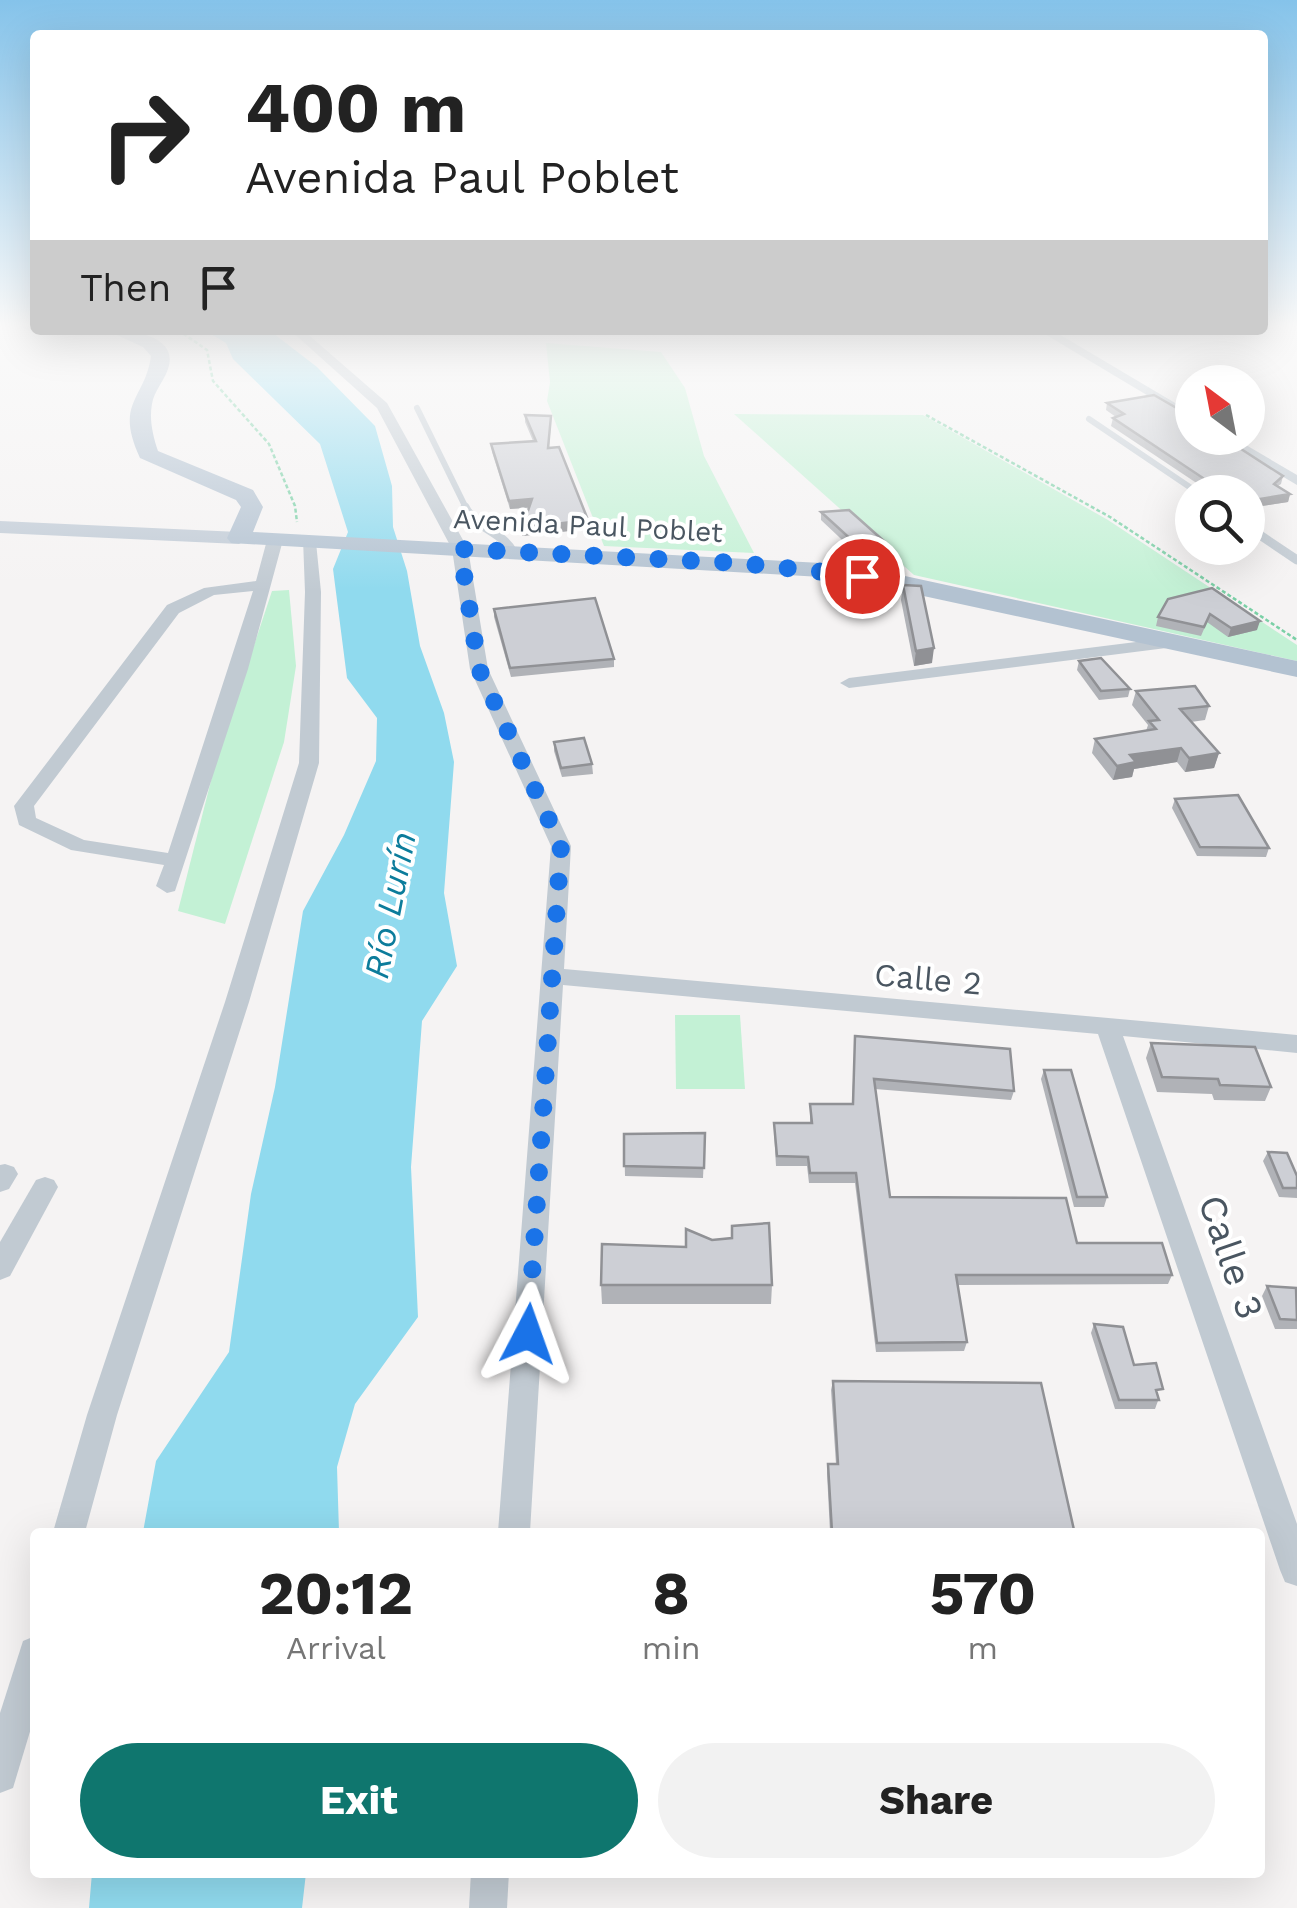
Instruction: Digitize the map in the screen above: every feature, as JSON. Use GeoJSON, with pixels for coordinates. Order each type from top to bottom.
{"type":"FeatureCollection","features":[{"type":"Feature","properties":{"kind":"main road"},"geometry":{"type":"LineString","coordinates":[[0,528],[239,538],[252,507],[245,495],[152,458],[143,444],[142,413]]}},
{"type":"Feature","properties":{"kind":"main road","name":"Avenida Paul Poblet"},"geometry":{"type":"LineString","coordinates":[[239,538],[820,570],[905,584],[1297,670]]}},
{"type":"Feature","properties":{"kind":"street"},"geometry":{"type":"LineString","coordinates":[[385,413],[452,548],[479,669],[561,846],[514,1528]]}},
{"type":"Feature","properties":{"kind":"street"},"geometry":{"type":"LineString","coordinates":[[1253,455],[1297,481]]}},
{"type":"Feature","properties":{"kind":"street"},"geometry":{"type":"LineString","coordinates":[[167,886],[262,585],[299,541]]}},
{"type":"Feature","properties":{"kind":"street"},"geometry":{"type":"LineString","coordinates":[[70,1528],[102,1415],[237,1002],[309,763],[313,592],[299,541]]}},
{"type":"Feature","properties":{"kind":"street"},"geometry":{"type":"LineString","coordinates":[[176,860],[100,850],[52,838],[26,821],[24,806],[173,609],[210,591],[262,585]]}},
{"type":"Feature","properties":{"kind":"street"},"geometry":{"type":"LineString","coordinates":[[849,683],[1176,642]]}},
{"type":"Feature","properties":{"kind":"street","name":"Calle 2"},"geometry":{"type":"LineString","coordinates":[[554,976],[1297,1044]]}},
{"type":"Feature","properties":{"kind":"street","name":"Calle 3"},"geometry":{"type":"LineString","coordinates":[[1108,1028],[1297,1570]]}},
{"type":"Feature","properties":{"kind":"street"},"geometry":{"type":"LineString","coordinates":[[0,1268],[46,1186]]}},
{"type":"Feature","properties":{"kind":"street"},"geometry":{"type":"LineString","coordinates":[[0,1774],[30,1671]]}},
{"type":"Feature","properties":{"kind":"street"},"geometry":{"type":"LineString","coordinates":[[488,1908],[490,1878]]}},
{"type":"Feature","properties":{"kind":"lane"},"geometry":{"type":"LineString","coordinates":[[419,413],[472,521],[508,542],[513,552]]}},
{"type":"Feature","properties":{"kind":"lane"},"geometry":{"type":"LineString","coordinates":[[1089,419],[1175,477]]}},
{"type":"Feature","properties":{"kind":"lane"},"geometry":{"type":"LineString","coordinates":[[1265,538],[1297,560]]}},
{"type":"Feature","properties":{"kind":"path"},"geometry":{"type":"LineString","coordinates":[[241,413],[269,444],[297,514],[299,541]]}},
{"type":"Feature","properties":{"kind":"path"},"geometry":{"type":"LineString","coordinates":[[926,415],[993,450],[1054,489],[1110,516],[1297,640]]}},
{"type":"Feature","properties":{"kind":"green space"},"geometry":{"type":"Polygon","coordinates":[[[552,413],[692,413],[704,456],[754,553],[604,546],[552,413]]]}},
{"type":"Feature","properties":{"kind":"green space"},"geometry":{"type":"Polygon","coordinates":[[[734,414],[923,415],[1108,520],[1297,645],[1297,661],[914,575],[734,414]]]}},
{"type":"Feature","properties":{"kind":"green space"},"geometry":{"type":"Polygon","coordinates":[[[289,590],[296,666],[284,742],[225,924],[178,911],[217,757],[272,591],[289,590]]]}},
{"type":"Feature","properties":{"kind":"green space"},"geometry":{"type":"Polygon","coordinates":[[[675,1015],[740,1015],[745,1089],[676,1089],[675,1015]]]}},
{"type":"Feature","properties":{"kind":"water","name":"Río Lurín"},"geometry":{"type":"Polygon","coordinates":[[[288,413],[362,413],[375,426],[392,486],[393,527],[407,571],[420,646],[444,713],[454,762],[444,893],[457,966],[422,1021],[411,1167],[418,1317],[355,1404],[337,1467],[339,1528],[144,1528],[156,1461],[229,1352],[251,1194],[275,1087],[303,911],[344,835],[376,761],[377,718],[347,678],[333,569],[348,532],[320,444],[288,413]]]}},
{"type":"Feature","properties":{"kind":"water"},"geometry":{"type":"Polygon","coordinates":[[[92,1878],[305,1878],[302,1908],[89,1908],[92,1878]]]}},
{"type":"Feature","properties":{"kind":"building"},"geometry":{"type":"Polygon","coordinates":[[[1123,413],[1175,413],[1175,455],[1250,455],[1283,476],[1274,484],[1290,494],[1265,498],[1265,475],[1198,475],[1113,418],[1123,413]]]}},
{"type":"Feature","properties":{"kind":"building"},"geometry":{"type":"Polygon","coordinates":[[[525,415],[551,416],[548,448],[559,447],[588,520],[522,528],[532,499],[509,501],[491,444],[536,441],[525,415]]]}},
{"type":"Feature","properties":{"kind":"building"},"geometry":{"type":"Polygon","coordinates":[[[849,510],[885,542],[856,544],[821,512],[849,510]]]}},
{"type":"Feature","properties":{"kind":"building"},"geometry":{"type":"Polygon","coordinates":[[[903,585],[921,586],[934,648],[916,651],[903,585]]]}},
{"type":"Feature","properties":{"kind":"building"},"geometry":{"type":"Polygon","coordinates":[[[1212,588],[1260,621],[1231,628],[1210,614],[1204,627],[1158,617],[1168,599],[1212,588]]]}},
{"type":"Feature","properties":{"kind":"building"},"geometry":{"type":"Polygon","coordinates":[[[595,598],[614,659],[510,668],[494,609],[595,598]]]}},
{"type":"Feature","properties":{"kind":"building"},"geometry":{"type":"Polygon","coordinates":[[[1101,658],[1130,689],[1101,691],[1079,661],[1101,658]]]}},
{"type":"Feature","properties":{"kind":"building"},"geometry":{"type":"Polygon","coordinates":[[[1195,686],[1209,706],[1180,709],[1219,753],[1189,758],[1181,748],[1130,755],[1136,762],[1117,766],[1095,739],[1156,729],[1149,721],[1159,720],[1136,691],[1195,686]]]}},
{"type":"Feature","properties":{"kind":"building"},"geometry":{"type":"Polygon","coordinates":[[[584,738],[592,764],[561,768],[554,742],[584,738]]]}},
{"type":"Feature","properties":{"kind":"building"},"geometry":{"type":"Polygon","coordinates":[[[1238,795],[1269,848],[1200,847],[1175,799],[1238,795]]]}},
{"type":"Feature","properties":{"kind":"building"},"geometry":{"type":"Polygon","coordinates":[[[855,1036],[1010,1049],[1014,1091],[874,1079],[890,1197],[1066,1198],[1077,1243],[1162,1243],[1172,1275],[956,1275],[967,1342],[877,1343],[856,1173],[810,1173],[808,1157],[777,1156],[774,1123],[812,1123],[810,1104],[853,1104],[855,1036]]]}},
{"type":"Feature","properties":{"kind":"building"},"geometry":{"type":"Polygon","coordinates":[[[1151,1043],[1255,1047],[1271,1087],[1220,1085],[1218,1079],[1162,1077],[1151,1043]]]}},
{"type":"Feature","properties":{"kind":"building"},"geometry":{"type":"Polygon","coordinates":[[[1044,1070],[1071,1070],[1107,1197],[1077,1197],[1044,1070]]]}},
{"type":"Feature","properties":{"kind":"building"},"geometry":{"type":"Polygon","coordinates":[[[705,1133],[704,1168],[624,1166],[624,1134],[705,1133]]]}},
{"type":"Feature","properties":{"kind":"building"},"geometry":{"type":"Polygon","coordinates":[[[1268,1152],[1287,1153],[1297,1176],[1297,1188],[1283,1188],[1268,1152]]]}},
{"type":"Feature","properties":{"kind":"building"},"geometry":{"type":"Polygon","coordinates":[[[769,1223],[772,1285],[601,1285],[602,1244],[686,1247],[686,1229],[712,1240],[732,1238],[732,1226],[769,1223]]]}},
{"type":"Feature","properties":{"kind":"building"},"geometry":{"type":"Polygon","coordinates":[[[1267,1286],[1296,1288],[1297,1320],[1280,1319],[1267,1286]]]}},
{"type":"Feature","properties":{"kind":"building"},"geometry":{"type":"Polygon","coordinates":[[[1094,1324],[1123,1327],[1134,1365],[1156,1363],[1163,1389],[1156,1390],[1159,1400],[1119,1400],[1094,1324]]]}},
{"type":"Feature","properties":{"kind":"building"},"geometry":{"type":"Polygon","coordinates":[[[833,1381],[1041,1383],[1074,1528],[832,1528],[828,1464],[838,1464],[833,1381]]]}},
{"type":"Feature","properties":{"kind":"route"},"geometry":{"type":"LineString","coordinates":[[528,1334],[561,846],[479,669],[460,549],[739,563],[862,576]]}}]}
